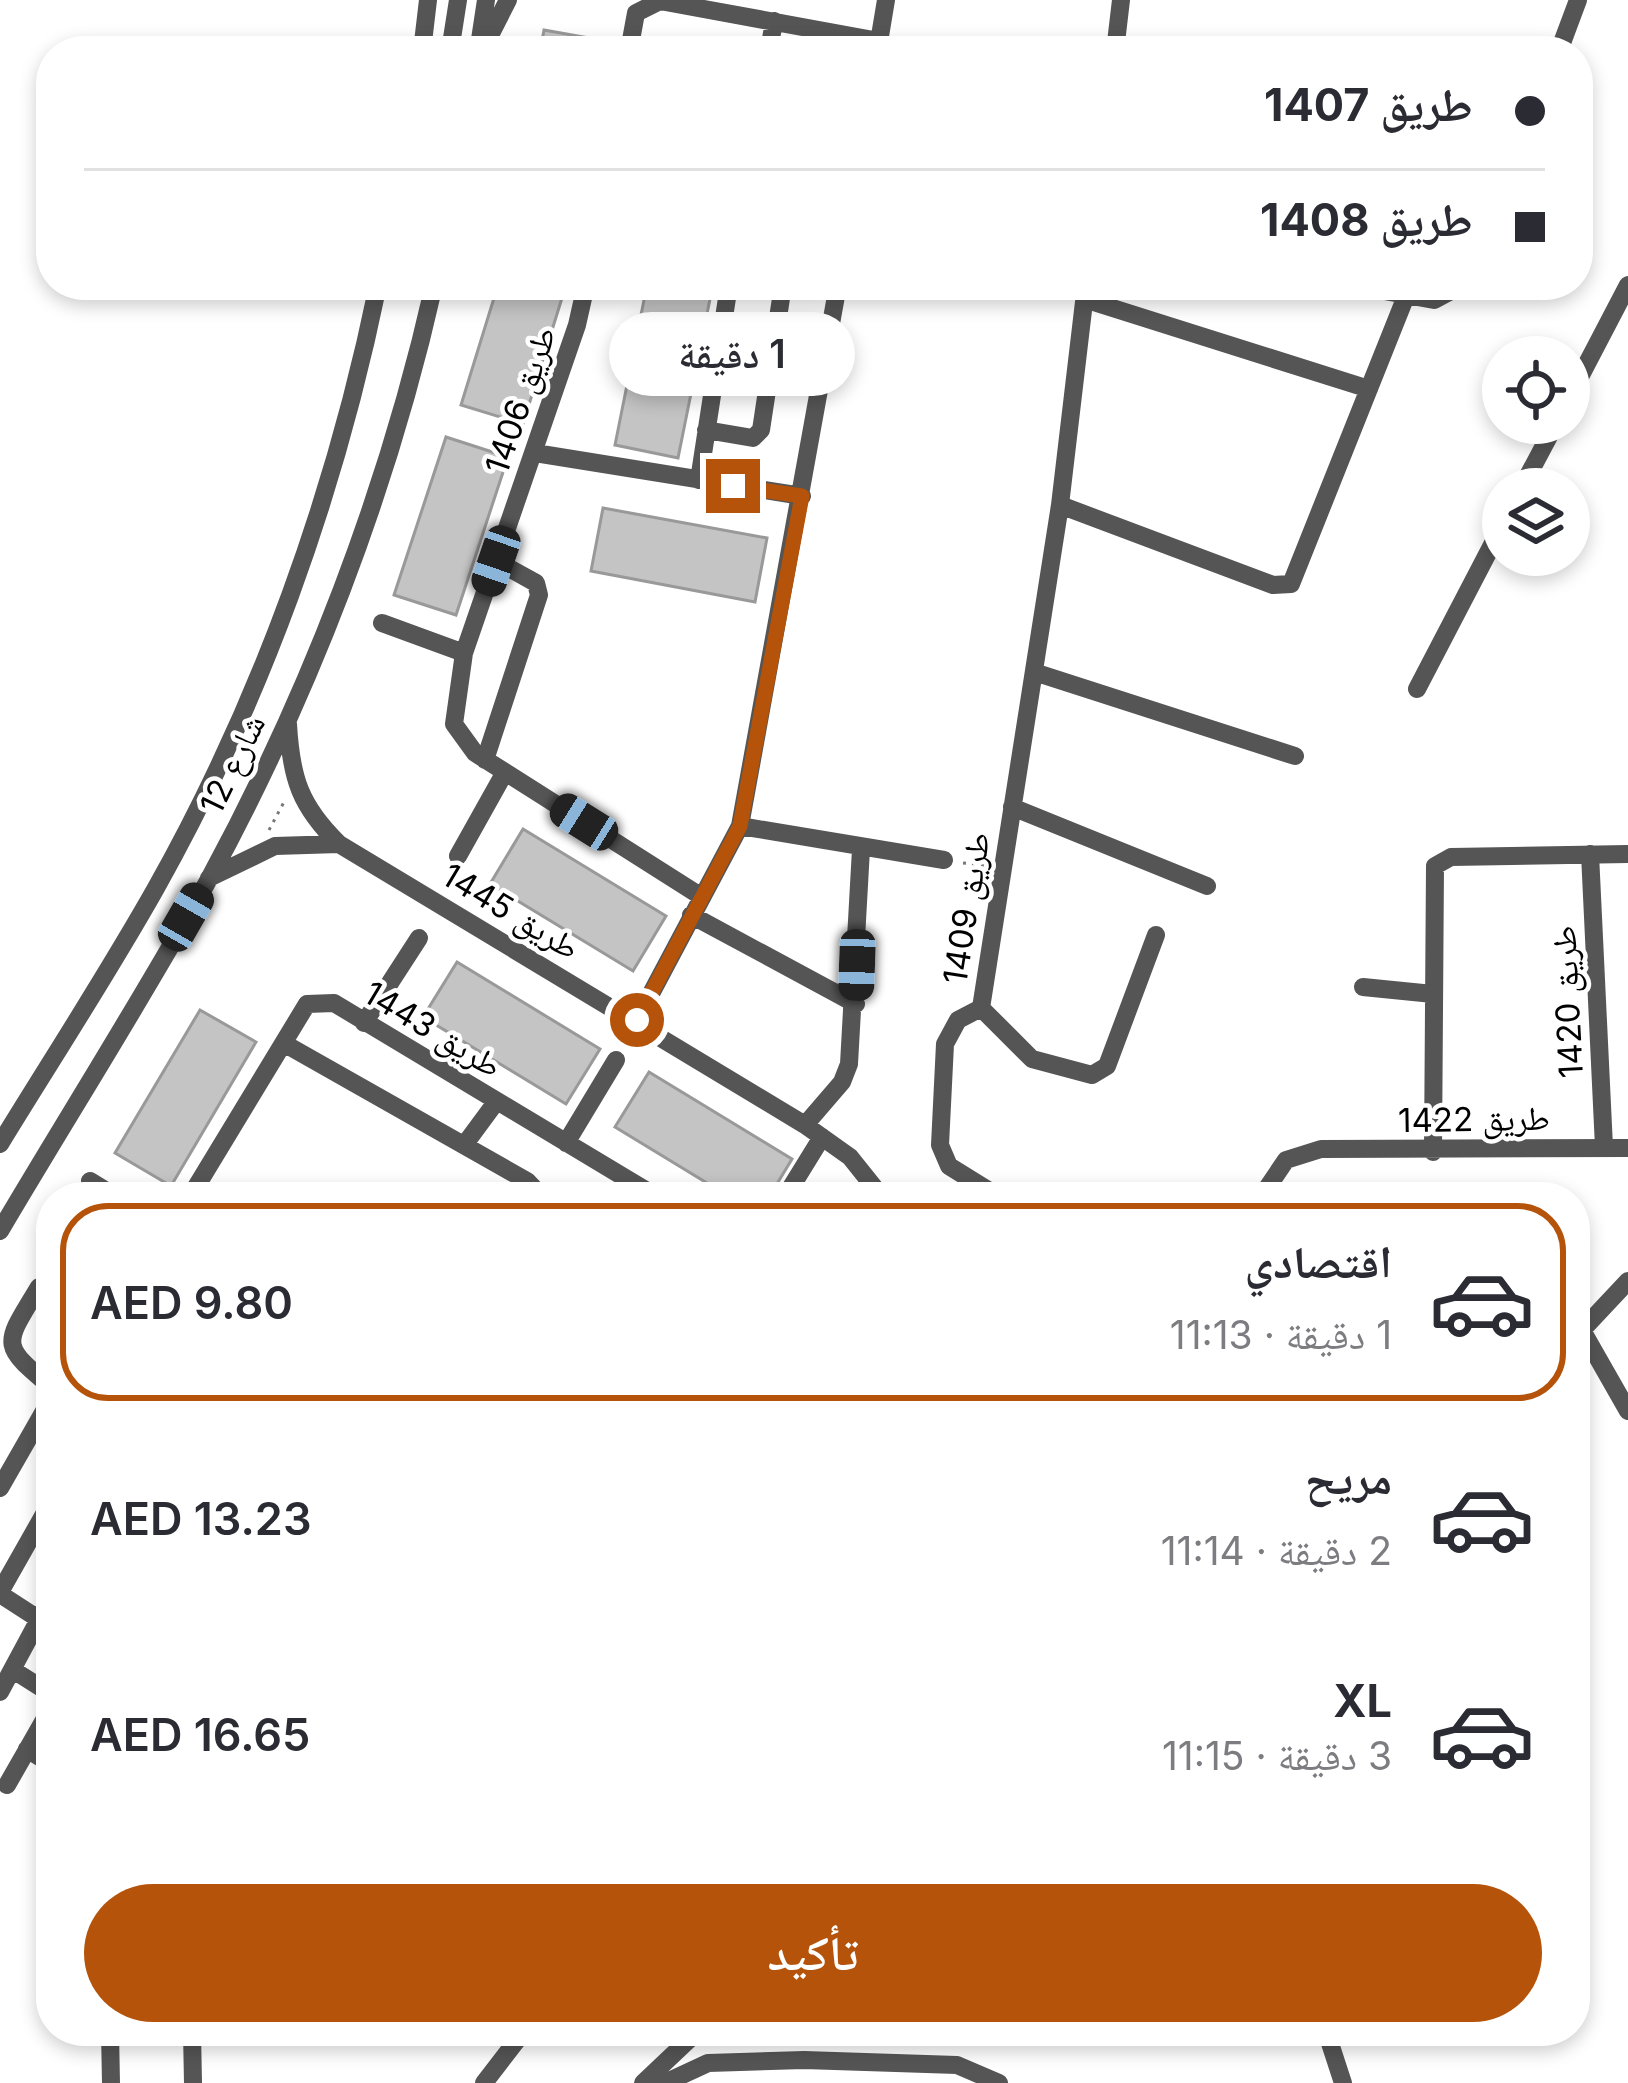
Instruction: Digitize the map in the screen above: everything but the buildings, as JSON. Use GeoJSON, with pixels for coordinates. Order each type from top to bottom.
{"type":"FeatureCollection","features":[{"type":"Feature","properties":{"kind":"street"},"geometry":{"type":"LineString","coordinates":[[424,36],[428,0]]}},
{"type":"Feature","properties":{"kind":"street"},"geometry":{"type":"LineString","coordinates":[[452,36],[458,0]]}},
{"type":"Feature","properties":{"kind":"street"},"geometry":{"type":"LineString","coordinates":[[481,36],[485,0]]}},
{"type":"Feature","properties":{"kind":"street"},"geometry":{"type":"LineString","coordinates":[[488,36],[508,0]]}},
{"type":"Feature","properties":{"kind":"street"},"geometry":{"type":"LineString","coordinates":[[880,36],[886,0]]}},
{"type":"Feature","properties":{"kind":"street"},"geometry":{"type":"LineString","coordinates":[[1117,36],[1121,0]]}},
{"type":"Feature","properties":{"kind":"street"},"geometry":{"type":"LineString","coordinates":[[1565,36],[1578,0]]}},
{"type":"Feature","properties":{"kind":"street"},"geometry":{"type":"LineString","coordinates":[[632,36],[636,14],[660,1],[837,36]]}},
{"type":"Feature","properties":{"kind":"street"},"geometry":{"type":"LineString","coordinates":[[772,36],[775,21]]}},
{"type":"Feature","properties":{"kind":"street"},"geometry":{"type":"LineString","coordinates":[[1590,358],[1628,285]]}},
{"type":"Feature","properties":{"kind":"street","name":"شارع 12"},"geometry":{"type":"LineString","coordinates":[[0,1144],[157,887],[207,788],[302,569],[355,398],[375,300]]}},
{"type":"Feature","properties":{"kind":"street","name":"شارع 12"},"geometry":{"type":"LineString","coordinates":[[0,1231],[209,878],[288,718],[376,488],[430,300]]}},
{"type":"Feature","properties":{"kind":"street","name":"طريق 1406"},"geometry":{"type":"LineString","coordinates":[[581,300],[535,453],[464,653],[454,724],[459,738],[485,760],[702,897]]}},
{"type":"Feature","properties":{"kind":"street"},"geometry":{"type":"LineString","coordinates":[[699,480],[727,300]]}},
{"type":"Feature","properties":{"kind":"street"},"geometry":{"type":"LineString","coordinates":[[706,430],[740,439],[753,438],[761,430],[781,300]]}},
{"type":"Feature","properties":{"kind":"street"},"geometry":{"type":"LineString","coordinates":[[637,1020],[740,826],[835,300]]}},
{"type":"Feature","properties":{"kind":"street","name":"طريق 1409"},"geometry":{"type":"LineString","coordinates":[[1084,300],[1060,505],[981,1008],[1032,1059],[1092,1075],[1107,1066],[1156,935]]}},
{"type":"Feature","properties":{"kind":"street"},"geometry":{"type":"LineString","coordinates":[[1108,300],[1369,389]]}},
{"type":"Feature","properties":{"kind":"street"},"geometry":{"type":"LineString","coordinates":[[1060,505],[1286,586],[1299,574],[1404,300]]}},
{"type":"Feature","properties":{"kind":"street"},"geometry":{"type":"LineString","coordinates":[[535,453],[802,496]]}},
{"type":"Feature","properties":{"kind":"street"},"geometry":{"type":"LineString","coordinates":[[485,760],[538,595],[536,583],[496,561]]}},
{"type":"Feature","properties":{"kind":"street"},"geometry":{"type":"LineString","coordinates":[[1417,688],[1482,564]]}},
{"type":"Feature","properties":{"kind":"street"},"geometry":{"type":"LineString","coordinates":[[382,623],[464,653]]}},
{"type":"Feature","properties":{"kind":"street"},"geometry":{"type":"LineString","coordinates":[[1034,671],[1295,756]]}},
{"type":"Feature","properties":{"kind":"street","name":"طريق 1445"},"geometry":{"type":"LineString","coordinates":[[288,718],[294,784],[312,817],[340,844],[805,1125],[850,1156],[870,1182]]}},
{"type":"Feature","properties":{"kind":"street"},"geometry":{"type":"LineString","coordinates":[[458,856],[505,772]]}},
{"type":"Feature","properties":{"kind":"street"},"geometry":{"type":"LineString","coordinates":[[1012,807],[1207,886]]}},
{"type":"Feature","properties":{"kind":"street"},"geometry":{"type":"LineString","coordinates":[[740,826],[944,860]]}},
{"type":"Feature","properties":{"kind":"street"},"geometry":{"type":"LineString","coordinates":[[209,878],[257,851],[292,843],[340,844]]}},
{"type":"Feature","properties":{"kind":"street"},"geometry":{"type":"LineString","coordinates":[[805,1125],[842,1082],[856,1004],[861,849]]}},
{"type":"Feature","properties":{"kind":"street","name":"طريق 1420"},"geometry":{"type":"LineString","coordinates":[[1590,854],[1604,1147]]}},
{"type":"Feature","properties":{"kind":"street"},"geometry":{"type":"LineString","coordinates":[[1433,1152],[1433,872],[1439,861],[1628,854]]}},
{"type":"Feature","properties":{"kind":"street"},"geometry":{"type":"LineString","coordinates":[[692,915],[856,1004]]}},
{"type":"Feature","properties":{"kind":"street"},"geometry":{"type":"LineString","coordinates":[[364,1023],[419,938]]}},
{"type":"Feature","properties":{"kind":"street"},"geometry":{"type":"LineString","coordinates":[[1363,987],[1433,994]]}},
{"type":"Feature","properties":{"kind":"street","name":"طريق 1443"},"geometry":{"type":"LineString","coordinates":[[199,1182],[307,1004],[318,1000],[334,1003],[633,1182]]}},
{"type":"Feature","properties":{"kind":"street"},"geometry":{"type":"LineString","coordinates":[[975,1182],[949,1166],[940,1153],[946,1044],[958,1020],[981,1008]]}},
{"type":"Feature","properties":{"kind":"street"},"geometry":{"type":"LineString","coordinates":[[285,1044],[529,1182]]}},
{"type":"Feature","properties":{"kind":"street"},"geometry":{"type":"LineString","coordinates":[[566,1142],[616,1060]]}},
{"type":"Feature","properties":{"kind":"street"},"geometry":{"type":"LineString","coordinates":[[465,1144],[496,1102]]}},
{"type":"Feature","properties":{"kind":"street"},"geometry":{"type":"LineString","coordinates":[[794,1182],[823,1137]]}},
{"type":"Feature","properties":{"kind":"street","name":"طريق 1422"},"geometry":{"type":"LineString","coordinates":[[1271,1182],[1286,1160],[1321,1149],[1628,1148]]}},
{"type":"Feature","properties":{"kind":"street"},"geometry":{"type":"LineString","coordinates":[[1590,1314],[1628,1282]]}},
{"type":"Feature","properties":{"kind":"street"},"geometry":{"type":"LineString","coordinates":[[36,1290],[10,1331],[8,1348],[11,1359],[36,1376]]}},
{"type":"Feature","properties":{"kind":"street"},"geometry":{"type":"LineString","coordinates":[[1590,1345],[1628,1411]]}},
{"type":"Feature","properties":{"kind":"street"},"geometry":{"type":"LineString","coordinates":[[0,1488],[36,1426]]}},
{"type":"Feature","properties":{"kind":"street"},"geometry":{"type":"LineString","coordinates":[[36,1529],[0,1593],[36,1617]]}},
{"type":"Feature","properties":{"kind":"street"},"geometry":{"type":"LineString","coordinates":[[0,1692],[36,1620]]}},
{"type":"Feature","properties":{"kind":"street"},"geometry":{"type":"LineString","coordinates":[[13,1670],[36,1685]]}},
{"type":"Feature","properties":{"kind":"street"},"geometry":{"type":"LineString","coordinates":[[7,1784],[36,1734]]}},
{"type":"Feature","properties":{"kind":"street"},"geometry":{"type":"LineString","coordinates":[[27,1749],[36,1755]]}},
{"type":"Feature","properties":{"kind":"street"},"geometry":{"type":"LineString","coordinates":[[110,2046],[111,2083]]}},
{"type":"Feature","properties":{"kind":"street"},"geometry":{"type":"LineString","coordinates":[[192,2046],[193,2083]]}},
{"type":"Feature","properties":{"kind":"street"},"geometry":{"type":"LineString","coordinates":[[484,2083],[512,2046]]}},
{"type":"Feature","properties":{"kind":"street"},"geometry":{"type":"LineString","coordinates":[[643,2083],[682,2046]]}},
{"type":"Feature","properties":{"kind":"street"},"geometry":{"type":"LineString","coordinates":[[1331,2046],[1343,2083]]}},
{"type":"Feature","properties":{"kind":"street"},"geometry":{"type":"LineString","coordinates":[[665,2083],[708,2063],[804,2060],[956,2065],[999,2083]]}},
{"type":"Feature","properties":{"kind":"path"},"geometry":{"type":"LineString","coordinates":[[257,851],[294,784]]}},
{"type":"Feature","properties":{"kind":"path"},"geometry":{"type":"LineString","coordinates":[[944,860],[1003,868]]}},
{"type":"Feature","properties":{"kind":"route"},"geometry":{"type":"LineString","coordinates":[[637,1020],[740,826],[802,496],[733,486]]}}]}
